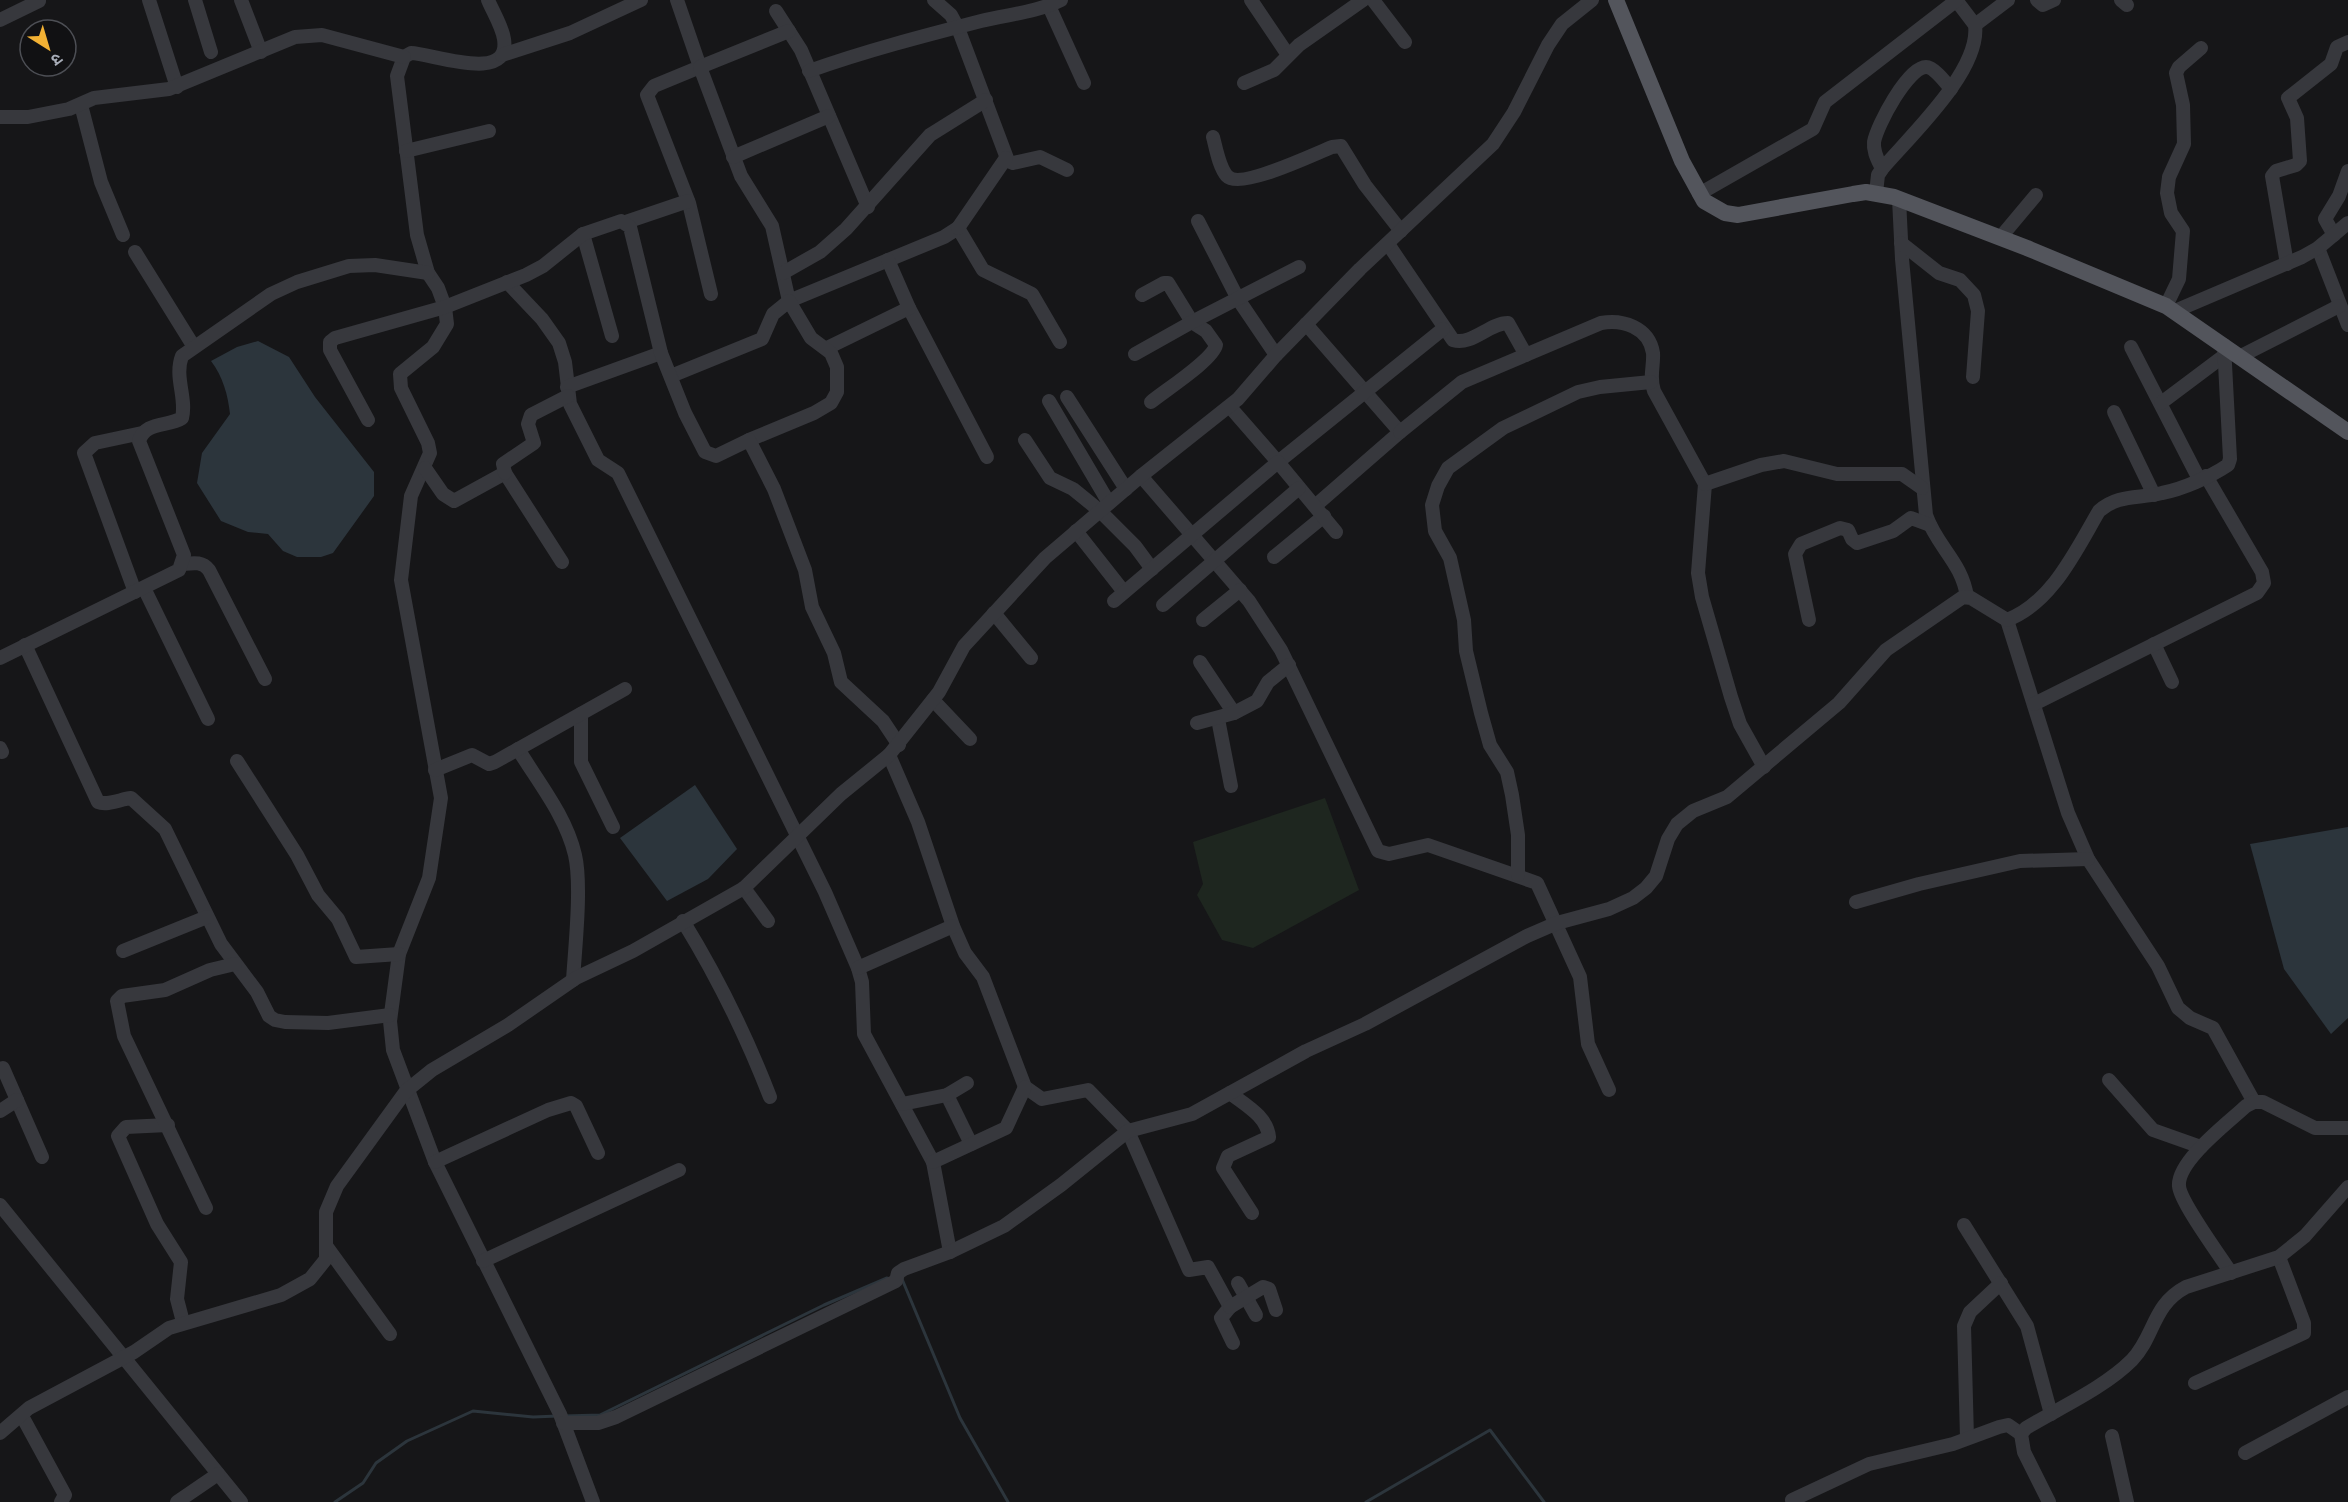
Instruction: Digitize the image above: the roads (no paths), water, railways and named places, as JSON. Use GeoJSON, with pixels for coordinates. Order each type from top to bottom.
{"type":"FeatureCollection","features":[{"type":"Feature","properties":{"kind":"main road"},"geometry":{"type":"LineString","coordinates":[[1616,0],[1677,150],[1699,194],[1713,208],[1738,215],[1853,194],[1876,193],[1899,199],[2000,237],[2171,308],[2230,352],[2348,432]]}},
{"type":"Feature","properties":{"kind":"street"},"geometry":{"type":"LineString","coordinates":[[0,20],[39,1],[44,4],[54,0]]}},
{"type":"Feature","properties":{"kind":"street"},"geometry":{"type":"LineString","coordinates":[[149,0],[177,87]]}},
{"type":"Feature","properties":{"kind":"street"},"geometry":{"type":"LineString","coordinates":[[195,0],[212,52]]}},
{"type":"Feature","properties":{"kind":"street"},"geometry":{"type":"LineString","coordinates":[[241,0],[261,52]]}},
{"type":"Feature","properties":{"kind":"street"},"geometry":{"type":"LineString","coordinates":[[488,0],[503,34],[502,55]]}},
{"type":"Feature","properties":{"kind":"street"},"geometry":{"type":"LineString","coordinates":[[593,1502],[561,1419],[435,1162],[406,1091],[393,1050],[390,1015],[399,954],[429,879],[441,798],[401,580],[411,496],[430,453],[428,443],[401,388],[400,374],[433,347],[442,336],[447,324],[446,308],[438,288],[428,273],[417,235],[397,76],[404,57],[411,53],[481,66],[502,55],[570,33],[641,0]]}},
{"type":"Feature","properties":{"kind":"street"},"geometry":{"type":"LineString","coordinates":[[626,222],[630,227],[661,353],[685,413],[705,452],[710,456],[716,456],[831,403],[838,386],[837,367],[827,348],[812,338],[789,301],[772,226],[741,176],[733,157],[677,0]]}},
{"type":"Feature","properties":{"kind":"street"},"geometry":{"type":"LineString","coordinates":[[934,0],[951,15],[958,28],[1006,158],[1013,163],[1040,157],[1067,170]]}},
{"type":"Feature","properties":{"kind":"street"},"geometry":{"type":"LineString","coordinates":[[1251,0],[1288,55]]}},
{"type":"Feature","properties":{"kind":"street"},"geometry":{"type":"LineString","coordinates":[[1373,0],[1405,42]]}},
{"type":"Feature","properties":{"kind":"street"},"geometry":{"type":"LineString","coordinates":[[0,1433],[29,1408],[124,1357],[169,1328],[290,1290],[310,1279],[326,1259],[326,1212],[337,1186],[406,1091],[432,1070],[508,1025],[573,980],[633,951],[744,888],[796,835],[894,750],[933,700],[964,646],[1045,558],[1141,476],[1230,406],[1360,269],[1493,144],[1514,112],[1548,45],[1562,24],[1592,0]]}},
{"type":"Feature","properties":{"kind":"street"},"geometry":{"type":"LineString","coordinates":[[1699,194],[1813,129],[1825,102],[1957,0],[1975,25],[1973,50],[1967,65],[1951,88],[1882,169],[1878,176],[1876,193]]}},
{"type":"Feature","properties":{"kind":"street"},"geometry":{"type":"LineString","coordinates":[[1975,25],[2008,0]]}},
{"type":"Feature","properties":{"kind":"street"},"geometry":{"type":"LineString","coordinates":[[2037,0],[2043,5],[2054,0]]}},
{"type":"Feature","properties":{"kind":"street"},"geometry":{"type":"LineString","coordinates":[[1244,83],[1274,70],[1288,55],[1357,1]]}},
{"type":"Feature","properties":{"kind":"street"},"geometry":{"type":"LineString","coordinates":[[809,71],[873,49],[1055,3],[1084,83]]}},
{"type":"Feature","properties":{"kind":"street"},"geometry":{"type":"LineString","coordinates":[[776,11],[809,71],[868,207]]}},
{"type":"Feature","properties":{"kind":"street"},"geometry":{"type":"LineString","coordinates":[[711,294],[688,201],[647,95],[654,86],[789,31]]}},
{"type":"Feature","properties":{"kind":"street"},"geometry":{"type":"LineString","coordinates":[[0,117],[28,117],[81,105],[94,98],[177,87],[295,37],[322,35],[404,57]]}},
{"type":"Feature","properties":{"kind":"street"},"geometry":{"type":"LineString","coordinates":[[2287,264],[2272,176],[2276,171],[2296,165],[2300,161],[2297,118],[2288,98],[2331,64],[2337,47],[2348,42]]}},
{"type":"Feature","properties":{"kind":"street"},"geometry":{"type":"LineString","coordinates":[[2171,308],[2179,279],[2183,231],[2171,213],[2167,193],[2169,177],[2184,144],[2183,105],[2176,73],[2179,67],[2200,48]]}},
{"type":"Feature","properties":{"kind":"street"},"geometry":{"type":"LineString","coordinates":[[1882,169],[1874,144],[1878,129],[1895,95],[1919,70],[1926,67],[1931,68],[1951,88]]}},
{"type":"Feature","properties":{"kind":"street"},"geometry":{"type":"LineString","coordinates":[[783,273],[820,252],[868,207],[930,135],[986,100]]}},
{"type":"Feature","properties":{"kind":"street"},"geometry":{"type":"LineString","coordinates":[[81,105],[101,182],[123,235]]}},
{"type":"Feature","properties":{"kind":"street"},"geometry":{"type":"LineString","coordinates":[[733,157],[829,116]]}},
{"type":"Feature","properties":{"kind":"street"},"geometry":{"type":"LineString","coordinates":[[406,151],[489,131]]}},
{"type":"Feature","properties":{"kind":"street"},"geometry":{"type":"LineString","coordinates":[[1213,137],[1224,169],[1228,177],[1234,180],[1254,177],[1332,147],[1341,146],[1365,185],[1401,231]]}},
{"type":"Feature","properties":{"kind":"street"},"geometry":{"type":"LineString","coordinates":[[671,376],[762,339],[773,314],[789,301],[944,237],[958,228],[1006,158]]}},
{"type":"Feature","properties":{"kind":"street"},"geometry":{"type":"LineString","coordinates":[[2334,235],[2325,219],[2339,196],[2348,171]]}},
{"type":"Feature","properties":{"kind":"street"},"geometry":{"type":"LineString","coordinates":[[2000,237],[2036,195]]}},
{"type":"Feature","properties":{"kind":"street"},"geometry":{"type":"LineString","coordinates":[[1899,199],[1922,488],[1930,525],[1935,536],[1959,567],[1967,597],[2007,620],[2068,813],[2088,859],[2158,966],[2178,1008],[2190,1018],[2213,1028],[2254,1102]]}},
{"type":"Feature","properties":{"kind":"street"},"geometry":{"type":"LineString","coordinates":[[368,420],[330,350],[330,342],[335,338],[446,308],[543,266],[583,234],[688,201]]}},
{"type":"Feature","properties":{"kind":"street"},"geometry":{"type":"LineString","coordinates":[[1198,221],[1238,299],[1276,355]]}},
{"type":"Feature","properties":{"kind":"street"},"geometry":{"type":"LineString","coordinates":[[2171,308],[2287,264],[2318,248],[2348,223]]}},
{"type":"Feature","properties":{"kind":"street"},"geometry":{"type":"LineString","coordinates":[[958,228],[983,270],[1032,294],[1060,342]]}},
{"type":"Feature","properties":{"kind":"street"},"geometry":{"type":"LineString","coordinates":[[583,234],[612,336]]}},
{"type":"Feature","properties":{"kind":"street"},"geometry":{"type":"LineString","coordinates":[[1901,243],[1939,273],[1960,280],[1974,295],[1978,311],[1973,376]]}},
{"type":"Feature","properties":{"kind":"street"},"geometry":{"type":"LineString","coordinates":[[1388,244],[1443,329],[1453,340],[1458,342],[1508,323],[1526,355]]}},
{"type":"Feature","properties":{"kind":"street"},"geometry":{"type":"LineString","coordinates":[[2318,248],[2348,325]]}},
{"type":"Feature","properties":{"kind":"street"},"geometry":{"type":"LineString","coordinates":[[135,252],[194,347]]}},
{"type":"Feature","properties":{"kind":"street"},"geometry":{"type":"LineString","coordinates":[[888,260],[909,308],[987,457]]}},
{"type":"Feature","properties":{"kind":"street"},"geometry":{"type":"LineString","coordinates":[[208,719],[140,590],[84,453],[95,442],[142,433],[150,427],[182,418],[179,363],[182,356],[271,294],[349,266],[375,265],[428,273]]}},
{"type":"Feature","properties":{"kind":"street"},"geometry":{"type":"LineString","coordinates":[[1135,354],[1299,267]]}},
{"type":"Feature","properties":{"kind":"street"},"geometry":{"type":"LineString","coordinates":[[507,282],[542,319],[559,343],[568,392],[592,452],[598,460],[618,473],[656,546],[858,968],[862,982],[864,1034],[933,1162],[950,1252]]}},
{"type":"Feature","properties":{"kind":"street"},"geometry":{"type":"LineString","coordinates":[[1142,295],[1164,283],[1168,284],[1192,322],[1206,331],[1216,345],[1215,350],[1151,402]]}},
{"type":"Feature","properties":{"kind":"street"},"geometry":{"type":"LineString","coordinates":[[2161,403],[2230,352],[2339,306]]}},
{"type":"Feature","properties":{"kind":"street"},"geometry":{"type":"LineString","coordinates":[[827,348],[909,308]]}},
{"type":"Feature","properties":{"kind":"street"},"geometry":{"type":"LineString","coordinates":[[1274,557],[1400,432],[1462,382],[1601,323],[1617,320],[1630,323],[1645,336],[1651,345],[1653,354],[1651,382],[1706,484],[1698,573],[1702,597],[1737,715],[1764,767]]}},
{"type":"Feature","properties":{"kind":"street"},"geometry":{"type":"LineString","coordinates":[[1306,324],[1400,432]]}},
{"type":"Feature","properties":{"kind":"street"},"geometry":{"type":"LineString","coordinates":[[1076,531],[1119,597],[1365,390],[1443,329]]}},
{"type":"Feature","properties":{"kind":"street"},"geometry":{"type":"LineString","coordinates":[[2034,704],[2257,592],[2264,583],[2262,572],[2202,478],[2131,347]]}},
{"type":"Feature","properties":{"kind":"street"},"geometry":{"type":"LineString","coordinates":[[2007,620],[2024,612],[2052,585],[2100,511],[2108,504],[2127,497],[2154,495],[2202,478],[2228,465],[2230,459],[2230,352]]}},
{"type":"Feature","properties":{"kind":"street"},"geometry":{"type":"LineString","coordinates":[[562,562],[505,473],[503,464],[533,445],[534,440],[528,424],[531,415],[568,392],[661,353]]}},
{"type":"Feature","properties":{"kind":"street"},"geometry":{"type":"LineString","coordinates":[[1518,875],[1518,835],[1507,772],[1490,745],[1481,713],[1466,651],[1464,620],[1450,558],[1435,531],[1432,505],[1438,486],[1448,468],[1503,428],[1578,392],[1600,387],[1651,382]]}},
{"type":"Feature","properties":{"kind":"street"},"geometry":{"type":"LineString","coordinates":[[1067,397],[1126,489]]}},
{"type":"Feature","properties":{"kind":"street"},"geometry":{"type":"LineString","coordinates":[[1049,401],[1104,507],[1152,569]]}},
{"type":"Feature","properties":{"kind":"street"},"geometry":{"type":"LineString","coordinates":[[1230,406],[1336,532]]}},
{"type":"Feature","properties":{"kind":"street"},"geometry":{"type":"LineString","coordinates":[[2114,412],[2154,495]]}},
{"type":"Feature","properties":{"kind":"street"},"geometry":{"type":"LineString","coordinates":[[0,658],[179,570],[183,564],[184,555],[139,441],[142,433]]}},
{"type":"Feature","properties":{"kind":"street"},"geometry":{"type":"LineString","coordinates":[[749,440],[774,489],[805,570],[812,607],[834,653],[842,682],[884,721],[952,926],[964,953],[983,977],[1025,1087],[1042,1100],[1088,1090],[1128,1131],[1189,1270],[1208,1267],[1230,1307]]}},
{"type":"Feature","properties":{"kind":"street"},"geometry":{"type":"LineString","coordinates":[[1025,440],[1050,477],[1104,507]]}},
{"type":"Feature","properties":{"kind":"street"},"geometry":{"type":"LineString","coordinates":[[1706,484],[1761,465],[1784,461],[1837,474],[1902,474],[1922,488]]}},
{"type":"Feature","properties":{"kind":"street"},"geometry":{"type":"LineString","coordinates":[[425,468],[443,494],[454,501],[505,473]]}},
{"type":"Feature","properties":{"kind":"street"},"geometry":{"type":"LineString","coordinates":[[1141,476],[1194,535],[1255,610],[1289,665],[1378,851],[1389,854],[1428,845],[1537,883],[1580,977],[1588,1044],[1609,1090]]}},
{"type":"Feature","properties":{"kind":"street"},"geometry":{"type":"LineString","coordinates":[[1163,605],[1299,488]]}},
{"type":"Feature","properties":{"kind":"street"},"geometry":{"type":"LineString","coordinates":[[1809,620],[1795,554],[1801,544],[1840,528],[1848,530],[1852,540],[1857,543],[1893,531],[1911,518],[1930,525]]}},
{"type":"Feature","properties":{"kind":"street"},"geometry":{"type":"LineString","coordinates":[[183,564],[197,562],[209,570],[265,679]]}},
{"type":"Feature","properties":{"kind":"street"},"geometry":{"type":"LineString","coordinates":[[1203,620],[1240,590]]}},
{"type":"Feature","properties":{"kind":"street"},"geometry":{"type":"LineString","coordinates":[[561,1419],[598,1423],[616,1417],[1004,1226],[1061,1185],[1128,1131],[1192,1114],[1527,936],[1557,923],[1609,909],[1633,898],[1656,876],[1668,839],[1677,824],[1692,811],[1727,797],[1839,703],[1891,646],[1957,600],[1967,597]]}},
{"type":"Feature","properties":{"kind":"street"},"geometry":{"type":"LineString","coordinates":[[994,613],[1031,658]]}},
{"type":"Feature","properties":{"kind":"street"},"geometry":{"type":"LineString","coordinates":[[2154,644],[2172,682]]}},
{"type":"Feature","properties":{"kind":"street"},"geometry":{"type":"LineString","coordinates":[[25,645],[98,801],[106,804],[117,799],[131,798],[158,820],[165,829],[207,917],[236,964],[257,992],[269,1016],[275,1020],[328,1023],[390,1015]]}},
{"type":"Feature","properties":{"kind":"street"},"geometry":{"type":"LineString","coordinates":[[1200,662],[1234,713]]}},
{"type":"Feature","properties":{"kind":"street"},"geometry":{"type":"LineString","coordinates":[[1197,723],[1234,713],[1257,700],[1268,682],[1289,665]]}},
{"type":"Feature","properties":{"kind":"street"},"geometry":{"type":"LineString","coordinates":[[433,762],[472,755],[489,764],[625,688]]}},
{"type":"Feature","properties":{"kind":"street"},"geometry":{"type":"LineString","coordinates":[[933,700],[970,740]]}},
{"type":"Feature","properties":{"kind":"street"},"geometry":{"type":"LineString","coordinates":[[581,714],[581,762],[613,827]]}},
{"type":"Feature","properties":{"kind":"street"},"geometry":{"type":"LineString","coordinates":[[1218,719],[1231,786]]}},
{"type":"Feature","properties":{"kind":"street"},"geometry":{"type":"LineString","coordinates":[[518,749],[559,816],[575,855],[573,980]]}},
{"type":"Feature","properties":{"kind":"street"},"geometry":{"type":"LineString","coordinates":[[237,762],[297,855],[318,895],[338,919],[356,957],[399,954]]}},
{"type":"Feature","properties":{"kind":"street"},"geometry":{"type":"LineString","coordinates":[[1856,902],[1919,884],[2020,861],[2088,859]]}},
{"type":"Feature","properties":{"kind":"street"},"geometry":{"type":"LineString","coordinates":[[744,888],[768,921]]}},
{"type":"Feature","properties":{"kind":"street"},"geometry":{"type":"LineString","coordinates":[[123,951],[207,917]]}},
{"type":"Feature","properties":{"kind":"street"},"geometry":{"type":"LineString","coordinates":[[683,921],[707,961],[748,1040],[770,1097]]}},
{"type":"Feature","properties":{"kind":"street"},"geometry":{"type":"LineString","coordinates":[[858,968],[952,926]]}},
{"type":"Feature","properties":{"kind":"street"},"geometry":{"type":"LineString","coordinates":[[206,1209],[124,1036],[118,1013],[119,998],[165,990],[210,970],[236,964]]}},
{"type":"Feature","properties":{"kind":"street"},"geometry":{"type":"LineString","coordinates":[[3,1068],[42,1157]]}},
{"type":"Feature","properties":{"kind":"street"},"geometry":{"type":"LineString","coordinates":[[2109,1080],[2153,1130],[2201,1147]]}},
{"type":"Feature","properties":{"kind":"street"},"geometry":{"type":"LineString","coordinates":[[902,1104],[947,1095],[967,1083]]}},
{"type":"Feature","properties":{"kind":"street"},"geometry":{"type":"LineString","coordinates":[[933,1162],[1006,1128],[1025,1087]]}},
{"type":"Feature","properties":{"kind":"street"},"geometry":{"type":"LineString","coordinates":[[1230,1093],[1252,1108],[1268,1131],[1269,1137],[1263,1141],[1228,1156],[1223,1168],[1252,1213]]}},
{"type":"Feature","properties":{"kind":"street"},"geometry":{"type":"LineString","coordinates":[[947,1095],[971,1144]]}},
{"type":"Feature","properties":{"kind":"street"},"geometry":{"type":"LineString","coordinates":[[0,1111],[17,1100]]}},
{"type":"Feature","properties":{"kind":"street"},"geometry":{"type":"LineString","coordinates":[[2231,1273],[2180,1193],[2180,1175],[2201,1147],[2246,1106],[2254,1102],[2263,1102],[2315,1128],[2348,1128]]}},
{"type":"Feature","properties":{"kind":"street"},"geometry":{"type":"LineString","coordinates":[[435,1162],[548,1110],[571,1103],[576,1106],[598,1153]]}},
{"type":"Feature","properties":{"kind":"street"},"geometry":{"type":"LineString","coordinates":[[168,1125],[126,1127],[118,1136],[157,1224],[181,1262],[177,1299],[183,1322]]}},
{"type":"Feature","properties":{"kind":"street"},"geometry":{"type":"LineString","coordinates":[[483,1261],[679,1170]]}},
{"type":"Feature","properties":{"kind":"street"},"geometry":{"type":"LineString","coordinates":[[2021,1434],[2026,1428],[2051,1414],[2132,1359],[2160,1310],[2173,1294],[2186,1287],[2279,1257],[2305,1236],[2348,1187]]}},
{"type":"Feature","properties":{"kind":"street"},"geometry":{"type":"LineString","coordinates":[[0,1205],[241,1502]]}},
{"type":"Feature","properties":{"kind":"street"},"geometry":{"type":"LineString","coordinates":[[1964,1225],[2027,1326],[2051,1414]]}},
{"type":"Feature","properties":{"kind":"street"},"geometry":{"type":"LineString","coordinates":[[327,1247],[390,1335]]}},
{"type":"Feature","properties":{"kind":"street"},"geometry":{"type":"LineString","coordinates":[[2195,1383],[2304,1333],[2304,1323],[2279,1257]]}},
{"type":"Feature","properties":{"kind":"street"},"geometry":{"type":"LineString","coordinates":[[1222,1291],[1240,1279],[1256,1316]]}},
{"type":"Feature","properties":{"kind":"street"},"geometry":{"type":"LineString","coordinates":[[1967,1438],[1964,1326],[1970,1311],[2001,1283]]}},
{"type":"Feature","properties":{"kind":"street"},"geometry":{"type":"LineString","coordinates":[[1233,1343],[1221,1318],[1230,1307],[1263,1287],[1269,1289],[1276,1310]]}},
{"type":"Feature","properties":{"kind":"street"},"geometry":{"type":"LineString","coordinates":[[2245,1453],[2348,1397]]}},
{"type":"Feature","properties":{"kind":"street"},"geometry":{"type":"LineString","coordinates":[[22,1416],[65,1495],[61,1502]]}},
{"type":"Feature","properties":{"kind":"street"},"geometry":{"type":"LineString","coordinates":[[1792,1500],[1869,1464],[2008,1425],[2021,1434],[2024,1452],[2049,1502]]}},
{"type":"Feature","properties":{"kind":"street"},"geometry":{"type":"LineString","coordinates":[[2112,1436],[2127,1502]]}},
{"type":"Feature","properties":{"kind":"street"},"geometry":{"type":"LineString","coordinates":[[177,1502],[218,1474]]}},
{"type":"Feature","properties":{"kind":"waterway"},"geometry":{"type":"LineString","coordinates":[[564,1416],[600,1415],[824,1305],[887,1278]]}},
{"type":"Feature","properties":{"kind":"waterway"},"geometry":{"type":"LineString","coordinates":[[902,1279],[960,1418],[1008,1502]]}},
{"type":"Feature","properties":{"kind":"waterway"},"geometry":{"type":"LineString","coordinates":[[335,1502],[363,1483],[376,1463],[407,1441],[473,1411],[533,1417],[558,1416]]}},
{"type":"Feature","properties":{"kind":"waterway"},"geometry":{"type":"LineString","coordinates":[[1366,1502],[1490,1430],[1544,1502]]}}]}
